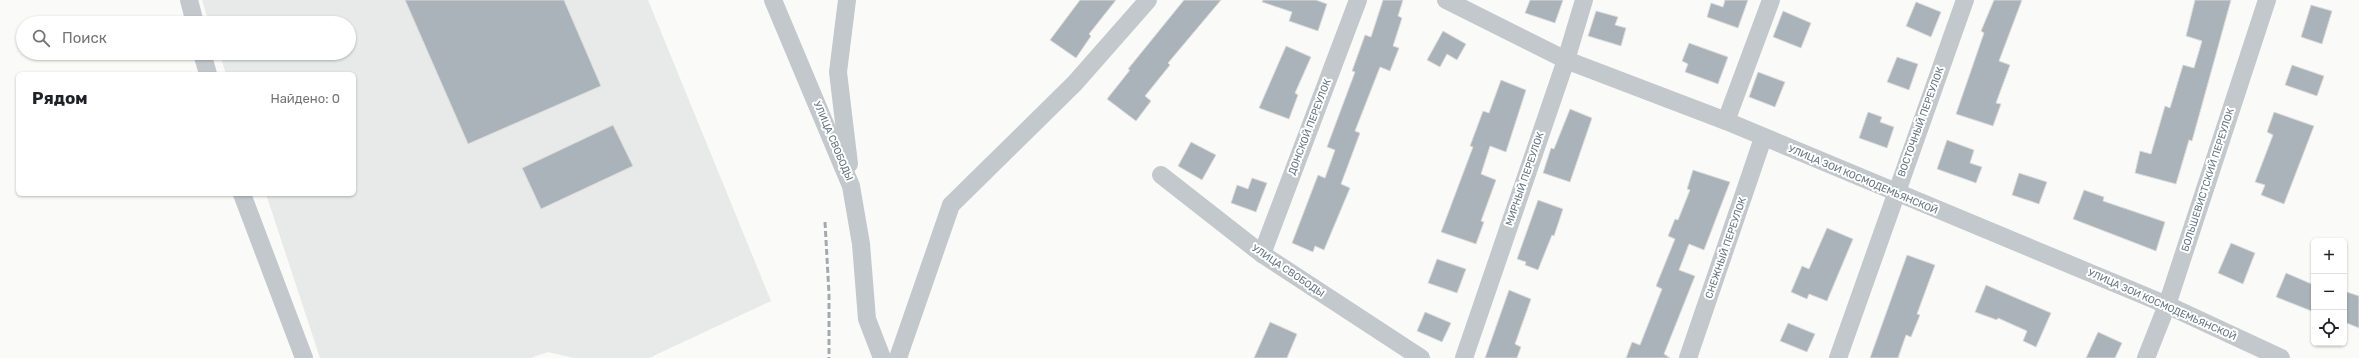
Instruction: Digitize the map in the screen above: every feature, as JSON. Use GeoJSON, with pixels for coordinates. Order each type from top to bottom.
{"type":"FeatureCollection","features":[{"type":"Feature","properties":{"kind":"street"},"geometry":{"type":"LineString","coordinates":[[189,0],[193,16]]}},
{"type":"Feature","properties":{"kind":"street","name":"УЛИЦА СВОБОДЫ"},"geometry":{"type":"LineString","coordinates":[[773,0],[852,186],[861,244],[867,319],[882,358]]}},
{"type":"Feature","properties":{"kind":"street"},"geometry":{"type":"LineString","coordinates":[[846,0],[838,72],[852,186]]}},
{"type":"Feature","properties":{"kind":"street"},"geometry":{"type":"LineString","coordinates":[[898,358],[951,205],[1075,83],[1148,0]]}},
{"type":"Feature","properties":{"kind":"street","name":"ДОНСКОЙ ПЕРЕУЛОК"},"geometry":{"type":"LineString","coordinates":[[1262,254],[1358,0]]}},
{"type":"Feature","properties":{"kind":"street","name":"УЛИЦА ЗОИ КОСМОДЕМЬЯНСКОЙ"},"geometry":{"type":"LineString","coordinates":[[1446,0],[1566,60],[1726,121],[1763,138],[2167,305],[2281,358]]}},
{"type":"Feature","properties":{"kind":"street","name":"МИРНЫЙ ПЕРЕУЛОК"},"geometry":{"type":"LineString","coordinates":[[1464,358],[1566,60],[1584,0]]}},
{"type":"Feature","properties":{"kind":"street"},"geometry":{"type":"LineString","coordinates":[[1726,121],[1771,0]]}},
{"type":"Feature","properties":{"kind":"street","name":"ВОСТОЧНЫЙ ПЕРЕУЛОК"},"geometry":{"type":"LineString","coordinates":[[1838,358],[1895,193],[1965,0]]}},
{"type":"Feature","properties":{"kind":"street","name":"БОЛЬШЕВИСТСКИЙ ПЕРЕУЛОК"},"geometry":{"type":"LineString","coordinates":[[2146,358],[2167,305],[2267,0]]}},
{"type":"Feature","properties":{"kind":"street"},"geometry":{"type":"LineString","coordinates":[[204,60],[207,72]]}},
{"type":"Feature","properties":{"kind":"street","name":"СНЕЖНЫЙ ПЕРЕУЛОК"},"geometry":{"type":"LineString","coordinates":[[1688,358],[1763,138]]}},
{"type":"Feature","properties":{"kind":"street","name":"УЛИЦА СВОБОДЫ"},"geometry":{"type":"LineString","coordinates":[[1161,175],[1262,254],[1421,358]]}},
{"type":"Feature","properties":{"kind":"street"},"geometry":{"type":"LineString","coordinates":[[243,196],[304,358]]}},
{"type":"Feature","properties":{"kind":"shaded area"},"geometry":{"type":"Polygon","coordinates":[[[202,0],[648,0],[771,301],[649,358],[574,358],[548,352],[530,358],[320,358],[267,196],[356,196],[356,72],[225,72],[221,60],[356,60],[356,16],[207,16],[202,0]]]}},
{"type":"Feature","properties":{"kind":"building"},"geometry":{"type":"Polygon","coordinates":[[[405,0],[564,0],[601,86],[468,144],[405,0]]]}},
{"type":"Feature","properties":{"kind":"building"},"geometry":{"type":"Polygon","coordinates":[[[1080,0],[1116,0],[1089,34],[1091,36],[1076,58],[1050,40],[1080,0]]]}},
{"type":"Feature","properties":{"kind":"building"},"geometry":{"type":"Polygon","coordinates":[[[1184,0],[1221,0],[1168,63],[1170,65],[1145,96],[1151,101],[1136,121],[1107,99],[1130,70],[1128,69],[1184,0]]]}},
{"type":"Feature","properties":{"kind":"building"},"geometry":{"type":"Polygon","coordinates":[[[1263,0],[1316,0],[1327,4],[1318,31],[1289,21],[1292,12],[1262,2],[1263,0]]]}},
{"type":"Feature","properties":{"kind":"building"},"geometry":{"type":"Polygon","coordinates":[[[1383,0],[1403,0],[1398,16],[1402,18],[1393,46],[1399,48],[1390,71],[1380,67],[1355,131],[1360,133],[1341,184],[1350,188],[1324,250],[1315,246],[1313,252],[1292,243],[1318,175],[1325,178],[1335,150],[1327,147],[1355,72],[1352,71],[1365,35],[1371,37],[1383,0]]]}},
{"type":"Feature","properties":{"kind":"building"},"geometry":{"type":"Polygon","coordinates":[[[1530,0],[1563,0],[1555,23],[1525,13],[1530,0]]]}},
{"type":"Feature","properties":{"kind":"building"},"geometry":{"type":"Polygon","coordinates":[[[1725,0],[1748,0],[1738,28],[1707,17],[1711,3],[1723,7],[1725,0]]]}},
{"type":"Feature","properties":{"kind":"building"},"geometry":{"type":"Polygon","coordinates":[[[1994,0],[2022,0],[1999,61],[2010,65],[1996,103],[2001,104],[1993,126],[1956,114],[1984,33],[1981,31],[1994,0]]]}},
{"type":"Feature","properties":{"kind":"building"},"geometry":{"type":"Polygon","coordinates":[[[2195,0],[2231,0],[2192,141],[2189,140],[2176,184],[2135,173],[2140,151],[2151,154],[2165,106],[2170,108],[2183,65],[2194,68],[2202,41],[2186,36],[2195,0]]]}},
{"type":"Feature","properties":{"kind":"building"},"geometry":{"type":"Polygon","coordinates":[[[1916,2],[1941,12],[1931,37],[1906,26],[1916,2]]]}},
{"type":"Feature","properties":{"kind":"building"},"geometry":{"type":"Polygon","coordinates":[[[2311,5],[2332,11],[2322,44],[2301,37],[2311,5]]]}},
{"type":"Feature","properties":{"kind":"building"},"geometry":{"type":"Polygon","coordinates":[[[1596,11],[1618,17],[1615,25],[1626,28],[1621,46],[1588,36],[1596,11]]]}},
{"type":"Feature","properties":{"kind":"building"},"geometry":{"type":"Polygon","coordinates":[[[1783,11],[1811,23],[1801,48],[1773,37],[1783,11]]]}},
{"type":"Feature","properties":{"kind":"building"},"geometry":{"type":"Polygon","coordinates":[[[1443,31],[1466,44],[1457,60],[1447,54],[1440,67],[1427,60],[1443,31]]]}},
{"type":"Feature","properties":{"kind":"building"},"geometry":{"type":"Polygon","coordinates":[[[1689,43],[1728,57],[1718,84],[1685,72],[1688,64],[1682,61],[1689,43]]]}},
{"type":"Feature","properties":{"kind":"building"},"geometry":{"type":"Polygon","coordinates":[[[1286,46],[1311,57],[1295,93],[1298,95],[1289,119],[1259,108],[1286,46]]]}},
{"type":"Feature","properties":{"kind":"building"},"geometry":{"type":"Polygon","coordinates":[[[1897,57],[1918,64],[1909,90],[1887,82],[1897,57]]]}},
{"type":"Feature","properties":{"kind":"building"},"geometry":{"type":"Polygon","coordinates":[[[2292,65],[2324,76],[2317,96],[2285,85],[2292,65]]]}},
{"type":"Feature","properties":{"kind":"building"},"geometry":{"type":"Polygon","coordinates":[[[1758,72],[1785,82],[1775,107],[1749,97],[1758,72]]]}},
{"type":"Feature","properties":{"kind":"building"},"geometry":{"type":"Polygon","coordinates":[[[1501,80],[1526,90],[1506,152],[1490,146],[1481,174],[1496,180],[1481,221],[1484,222],[1476,244],[1441,232],[1473,147],[1470,146],[1483,111],[1489,113],[1501,80]]]}},
{"type":"Feature","properties":{"kind":"building"},"geometry":{"type":"Polygon","coordinates":[[[1570,109],[1592,118],[1570,182],[1543,173],[1551,148],[1554,149],[1570,109]]]}},
{"type":"Feature","properties":{"kind":"building"},"geometry":{"type":"Polygon","coordinates":[[[1868,112],[1882,117],[1880,122],[1894,127],[1887,148],[1859,138],[1868,112]]]}},
{"type":"Feature","properties":{"kind":"building"},"geometry":{"type":"Polygon","coordinates":[[[2274,112],[2314,126],[2284,204],[2261,195],[2265,185],[2255,182],[2273,135],[2267,132],[2274,112]]]}},
{"type":"Feature","properties":{"kind":"building"},"geometry":{"type":"Polygon","coordinates":[[[613,125],[633,166],[541,209],[522,168],[613,125]]]}},
{"type":"Feature","properties":{"kind":"building"},"geometry":{"type":"Polygon","coordinates":[[[1947,140],[1974,150],[1970,163],[1982,167],[1976,183],[1937,169],[1947,140]]]}},
{"type":"Feature","properties":{"kind":"building"},"geometry":{"type":"Polygon","coordinates":[[[1191,142],[1216,155],[1202,180],[1178,166],[1191,142]]]}},
{"type":"Feature","properties":{"kind":"building"},"geometry":{"type":"Polygon","coordinates":[[[1693,170],[1730,182],[1704,250],[1689,244],[1679,270],[1695,276],[1664,354],[1670,358],[1626,358],[1632,342],[1640,345],[1662,289],[1656,286],[1675,239],[1668,236],[1675,219],[1678,220],[1690,190],[1687,189],[1693,170]]]}},
{"type":"Feature","properties":{"kind":"building"},"geometry":{"type":"Polygon","coordinates":[[[2019,173],[2047,182],[2039,204],[2012,195],[2019,173]]]}},
{"type":"Feature","properties":{"kind":"building"},"geometry":{"type":"Polygon","coordinates":[[[1252,178],[1267,183],[1256,212],[1231,203],[1237,185],[1248,189],[1252,178]]]}},
{"type":"Feature","properties":{"kind":"building"},"geometry":{"type":"Polygon","coordinates":[[[2084,190],[2104,197],[2103,201],[2165,222],[2156,251],[2073,219],[2084,190]]]}},
{"type":"Feature","properties":{"kind":"building"},"geometry":{"type":"Polygon","coordinates":[[[1538,200],[1563,209],[1554,236],[1552,235],[1538,270],[1525,265],[1526,262],[1517,259],[1538,200]]]}},
{"type":"Feature","properties":{"kind":"building"},"geometry":{"type":"Polygon","coordinates":[[[1827,228],[1853,239],[1827,301],[1809,294],[1807,299],[1791,292],[1802,266],[1809,269],[1827,228]]]}},
{"type":"Feature","properties":{"kind":"building"},"geometry":{"type":"Polygon","coordinates":[[[2231,243],[2255,253],[2243,284],[2218,273],[2231,243]]]}},
{"type":"Feature","properties":{"kind":"building"},"geometry":{"type":"Polygon","coordinates":[[[1907,255],[1935,265],[1917,314],[1920,315],[1911,337],[1906,335],[1898,358],[1870,358],[1907,255]]]}},
{"type":"Feature","properties":{"kind":"building"},"geometry":{"type":"Polygon","coordinates":[[[1437,259],[1466,269],[1457,293],[1428,283],[1437,259]]]}},
{"type":"Feature","properties":{"kind":"building"},"geometry":{"type":"Polygon","coordinates":[[[2286,273],[2311,284],[2311,311],[2276,297],[2286,273]]]}},
{"type":"Feature","properties":{"kind":"building"},"geometry":{"type":"Polygon","coordinates":[[[1986,285],[2051,313],[2036,347],[2023,341],[2027,331],[1998,318],[1997,320],[1975,312],[1986,285]]]}},
{"type":"Feature","properties":{"kind":"building"},"geometry":{"type":"Polygon","coordinates":[[[1509,290],[1531,299],[1515,344],[1521,347],[1517,358],[1485,358],[1509,290]]]}},
{"type":"Feature","properties":{"kind":"building"},"geometry":{"type":"Polygon","coordinates":[[[2347,292],[2359,296],[2359,328],[2347,323],[2347,292]]]}},
{"type":"Feature","properties":{"kind":"building"},"geometry":{"type":"Polygon","coordinates":[[[1425,312],[1451,323],[1442,342],[1417,331],[1425,312]]]}},
{"type":"Feature","properties":{"kind":"building"},"geometry":{"type":"Polygon","coordinates":[[[1270,322],[1297,334],[1287,358],[1254,358],[1270,322]]]}},
{"type":"Feature","properties":{"kind":"building"},"geometry":{"type":"Polygon","coordinates":[[[1788,323],[1815,334],[1807,352],[1780,341],[1788,323]]]}},
{"type":"Feature","properties":{"kind":"building"},"geometry":{"type":"Polygon","coordinates":[[[2098,332],[2122,343],[2115,358],[2086,358],[2098,332]]]}},
{"type":"Feature","properties":{"kind":"railway"},"geometry":{"type":"LineString","coordinates":[[825,222],[829,294],[829,358]]}}]}
